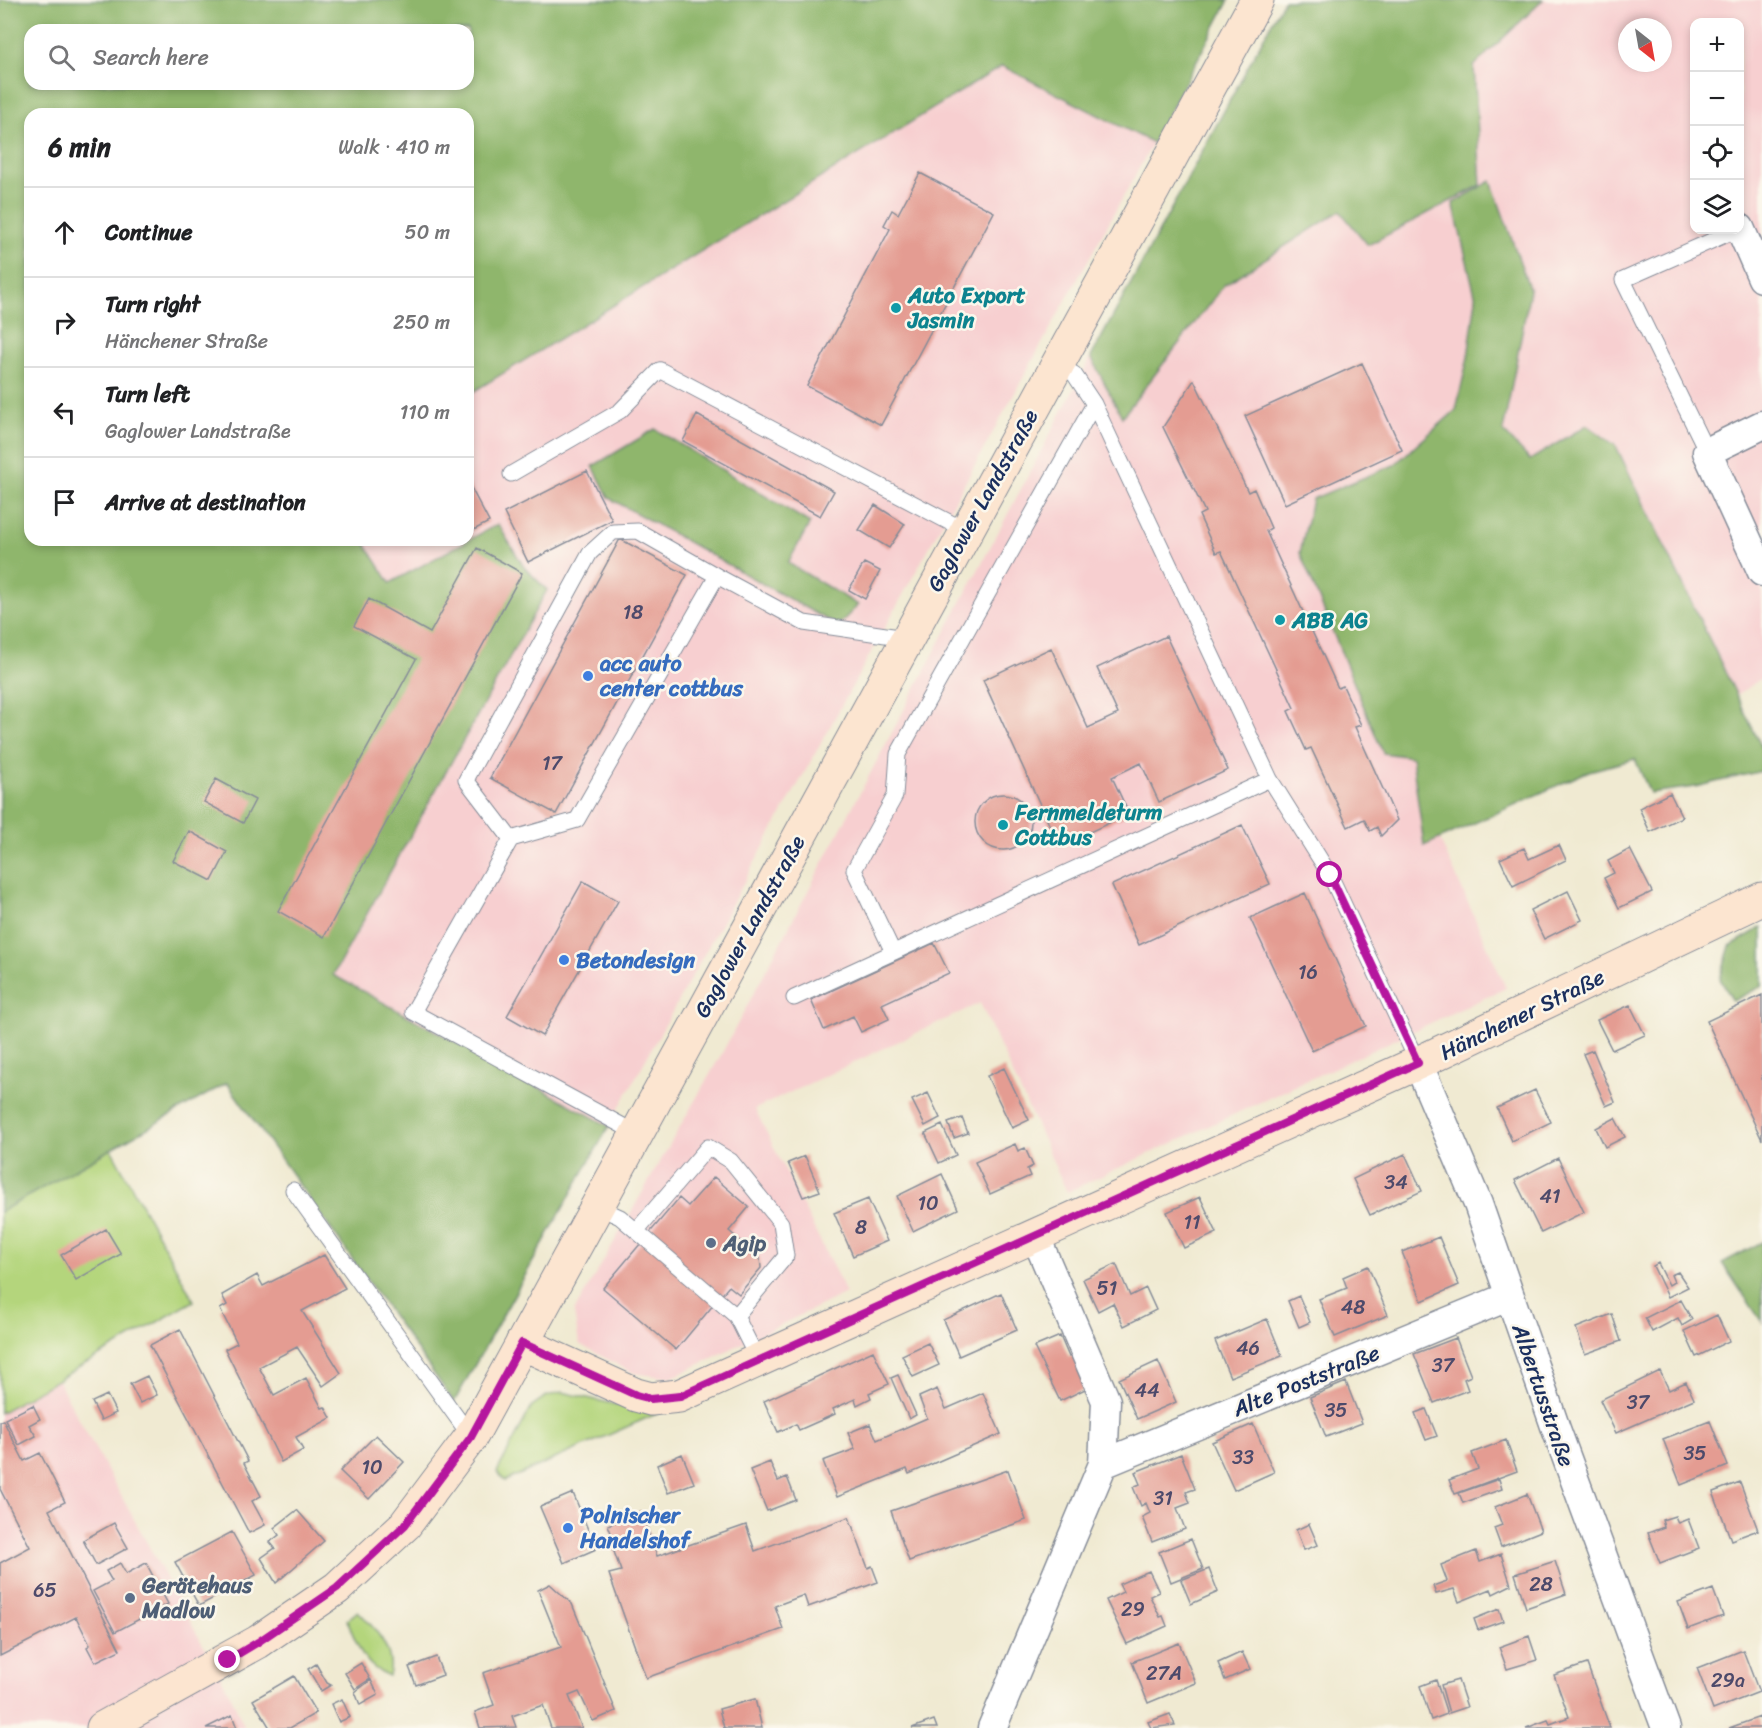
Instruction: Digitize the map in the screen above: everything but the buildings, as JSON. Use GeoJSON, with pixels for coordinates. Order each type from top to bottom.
{"type":"FeatureCollection","features":[{"type":"Feature","properties":{"kind":"main road","name":"Gaglower Landstraße"},"geometry":{"type":"LineString","coordinates":[[103,1728],[258,1642],[337,1588],[405,1525],[471,1437],[1257,0]]}},
{"type":"Feature","properties":{"kind":"main road","name":"Hänchener Straße"},"geometry":{"type":"LineString","coordinates":[[522,1343],[636,1395],[651,1399],[680,1396],[1418,1063],[1762,899]]}},
{"type":"Feature","properties":{"kind":"street"},"geometry":{"type":"LineString","coordinates":[[1740,234],[1762,278]]}},
{"type":"Feature","properties":{"kind":"street"},"geometry":{"type":"LineString","coordinates":[[1762,425],[1707,452],[1762,572]]}},
{"type":"Feature","properties":{"kind":"street","name":"Albertusstraße"},"geometry":{"type":"LineString","coordinates":[[1418,1063],[1478,1204],[1666,1728]]}},
{"type":"Feature","properties":{"kind":"street"},"geometry":{"type":"LineString","coordinates":[[992,1728],[1103,1464],[1106,1401],[1035,1235]]}},
{"type":"Feature","properties":{"kind":"street","name":"Alte Poststraße"},"geometry":{"type":"LineString","coordinates":[[1103,1464],[1510,1296]]}},
{"type":"Feature","properties":{"kind":"lane"},"geometry":{"type":"LineString","coordinates":[[1707,452],[1623,280],[1727,234]]}},
{"type":"Feature","properties":{"kind":"lane"},"geometry":{"type":"LineString","coordinates":[[1057,365],[1074,374],[1094,404],[1270,779],[1330,875],[1418,1063]]}},
{"type":"Feature","properties":{"kind":"lane"},"geometry":{"type":"LineString","coordinates":[[511,474],[621,411],[660,370],[966,531]]}},
{"type":"Feature","properties":{"kind":"lane"},"geometry":{"type":"LineString","coordinates":[[893,952],[854,870],[895,796],[898,754],[1094,404]]}},
{"type":"Feature","properties":{"kind":"lane"},"geometry":{"type":"LineString","coordinates":[[511,839],[466,780],[590,553],[613,532],[638,531],[804,622],[906,638]]}},
{"type":"Feature","properties":{"kind":"lane"},"geometry":{"type":"LineString","coordinates":[[636,1133],[413,1012],[511,839],[577,820],[717,576]]}},
{"type":"Feature","properties":{"kind":"lane"},"geometry":{"type":"LineString","coordinates":[[794,998],[1270,779]]}},
{"type":"Feature","properties":{"kind":"lane"},"geometry":{"type":"LineString","coordinates":[[636,1232],[708,1147],[731,1161],[781,1223],[786,1256],[736,1316]]}},
{"type":"Feature","properties":{"kind":"lane"},"geometry":{"type":"LineString","coordinates":[[293,1190],[471,1437]]}},
{"type":"Feature","properties":{"kind":"lane"},"geometry":{"type":"LineString","coordinates":[[596,1206],[620,1218],[736,1316],[758,1360]]}},
{"type":"Feature","properties":{"kind":"shaded area"},"geometry":{"type":"Polygon","coordinates":[[[1543,0],[1762,0],[1762,678],[1732,698],[1436,831],[1506,988],[1067,1192],[980,1003],[755,1109],[846,1293],[671,1378],[633,1373],[579,1344],[574,1312],[721,1055],[1091,357],[1122,417],[1224,285],[1340,211],[1451,201],[1481,185],[1474,66],[1543,0]]]}},
{"type":"Feature","properties":{"kind":"shaded area"},"geometry":{"type":"Polygon","coordinates":[[[1002,66],[1153,143],[609,1126],[333,976],[547,590],[524,567],[498,524],[474,537],[474,391],[1002,66]]]}},
{"type":"Feature","properties":{"kind":"shaded area"},"geometry":{"type":"Polygon","coordinates":[[[367,546],[458,546],[389,584],[367,546]]]}},
{"type":"Feature","properties":{"kind":"shaded area"},"geometry":{"type":"Polygon","coordinates":[[[57,1379],[230,1694],[245,1728],[0,1728],[0,1413],[57,1379]]]}},
{"type":"Feature","properties":{"kind":"green space"},"geometry":{"type":"Polygon","coordinates":[[[0,0],[1229,0],[1153,143],[1002,66],[474,391],[474,108],[24,108],[24,546],[367,546],[390,583],[458,546],[474,546],[474,537],[498,524],[524,567],[547,590],[333,975],[609,1126],[454,1402],[227,1083],[0,1212],[0,0]]]}},
{"type":"Feature","properties":{"kind":"green space"},"geometry":{"type":"Polygon","coordinates":[[[1284,0],[1543,0],[1474,66],[1481,185],[1368,245],[1340,211],[1224,285],[1122,417],[1091,357],[1284,0]]]}},
{"type":"Feature","properties":{"kind":"green space"},"geometry":{"type":"Polygon","coordinates":[[[1491,181],[1530,290],[1503,431],[1530,460],[1587,425],[1616,446],[1762,748],[1762,771],[1695,787],[1650,793],[1635,759],[1589,771],[1424,846],[1412,757],[1383,753],[1300,553],[1312,499],[1394,465],[1456,410],[1468,357],[1476,299],[1453,203],[1491,181]]]}},
{"type":"Feature","properties":{"kind":"green space"},"geometry":{"type":"Polygon","coordinates":[[[655,429],[810,523],[788,563],[858,605],[838,626],[609,498],[593,466],[655,429]]]}},
{"type":"Feature","properties":{"kind":"green space"},"geometry":{"type":"Polygon","coordinates":[[[1762,927],[1762,986],[1733,1001],[1720,979],[1730,946],[1762,927]]]}},
{"type":"Feature","properties":{"kind":"green space"},"geometry":{"type":"Polygon","coordinates":[[[111,1149],[194,1301],[0,1413],[0,1212],[111,1149]]]}},
{"type":"Feature","properties":{"kind":"green space"},"geometry":{"type":"Polygon","coordinates":[[[1762,1242],[1762,1322],[1722,1263],[1762,1242]]]}},
{"type":"Feature","properties":{"kind":"green space"},"geometry":{"type":"Polygon","coordinates":[[[562,1392],[656,1414],[505,1481],[497,1472],[532,1406],[545,1397],[562,1392]]]}},
{"type":"Feature","properties":{"kind":"green space"},"geometry":{"type":"Polygon","coordinates":[[[358,1611],[377,1632],[387,1649],[389,1676],[373,1667],[358,1646],[347,1620],[358,1611]]]}},
{"type":"Feature","properties":{"kind":"place","name":"Auto Export Jasmin"},"geometry":{"type":"Point","coordinates":[896,308]}},
{"type":"Feature","properties":{"kind":"place","name":"ABB AG"},"geometry":{"type":"Point","coordinates":[1280,620]}},
{"type":"Feature","properties":{"kind":"place","name":"acc auto center cottbus"},"geometry":{"type":"Point","coordinates":[588,676]}},
{"type":"Feature","properties":{"kind":"place","name":"Fernmeldeturm Cottbus"},"geometry":{"type":"Point","coordinates":[1003,825]}},
{"type":"Feature","properties":{"kind":"place","name":"Betondesign"},"geometry":{"type":"Point","coordinates":[564,960]}},
{"type":"Feature","properties":{"kind":"place","name":"Agip"},"geometry":{"type":"Point","coordinates":[711,1243]}},
{"type":"Feature","properties":{"kind":"place","name":"Polnischer Handelshof"},"geometry":{"type":"Point","coordinates":[568,1528]}},
{"type":"Feature","properties":{"kind":"place","name":"Gerätehaus Madlow"},"geometry":{"type":"Point","coordinates":[130,1598]}},
{"type":"Feature","properties":{"kind":"route"},"geometry":{"type":"LineString","coordinates":[[228,1660],[337,1588],[405,1525],[471,1437],[522,1343],[636,1395],[651,1399],[680,1396],[1418,1063],[1330,875]]}}]}
